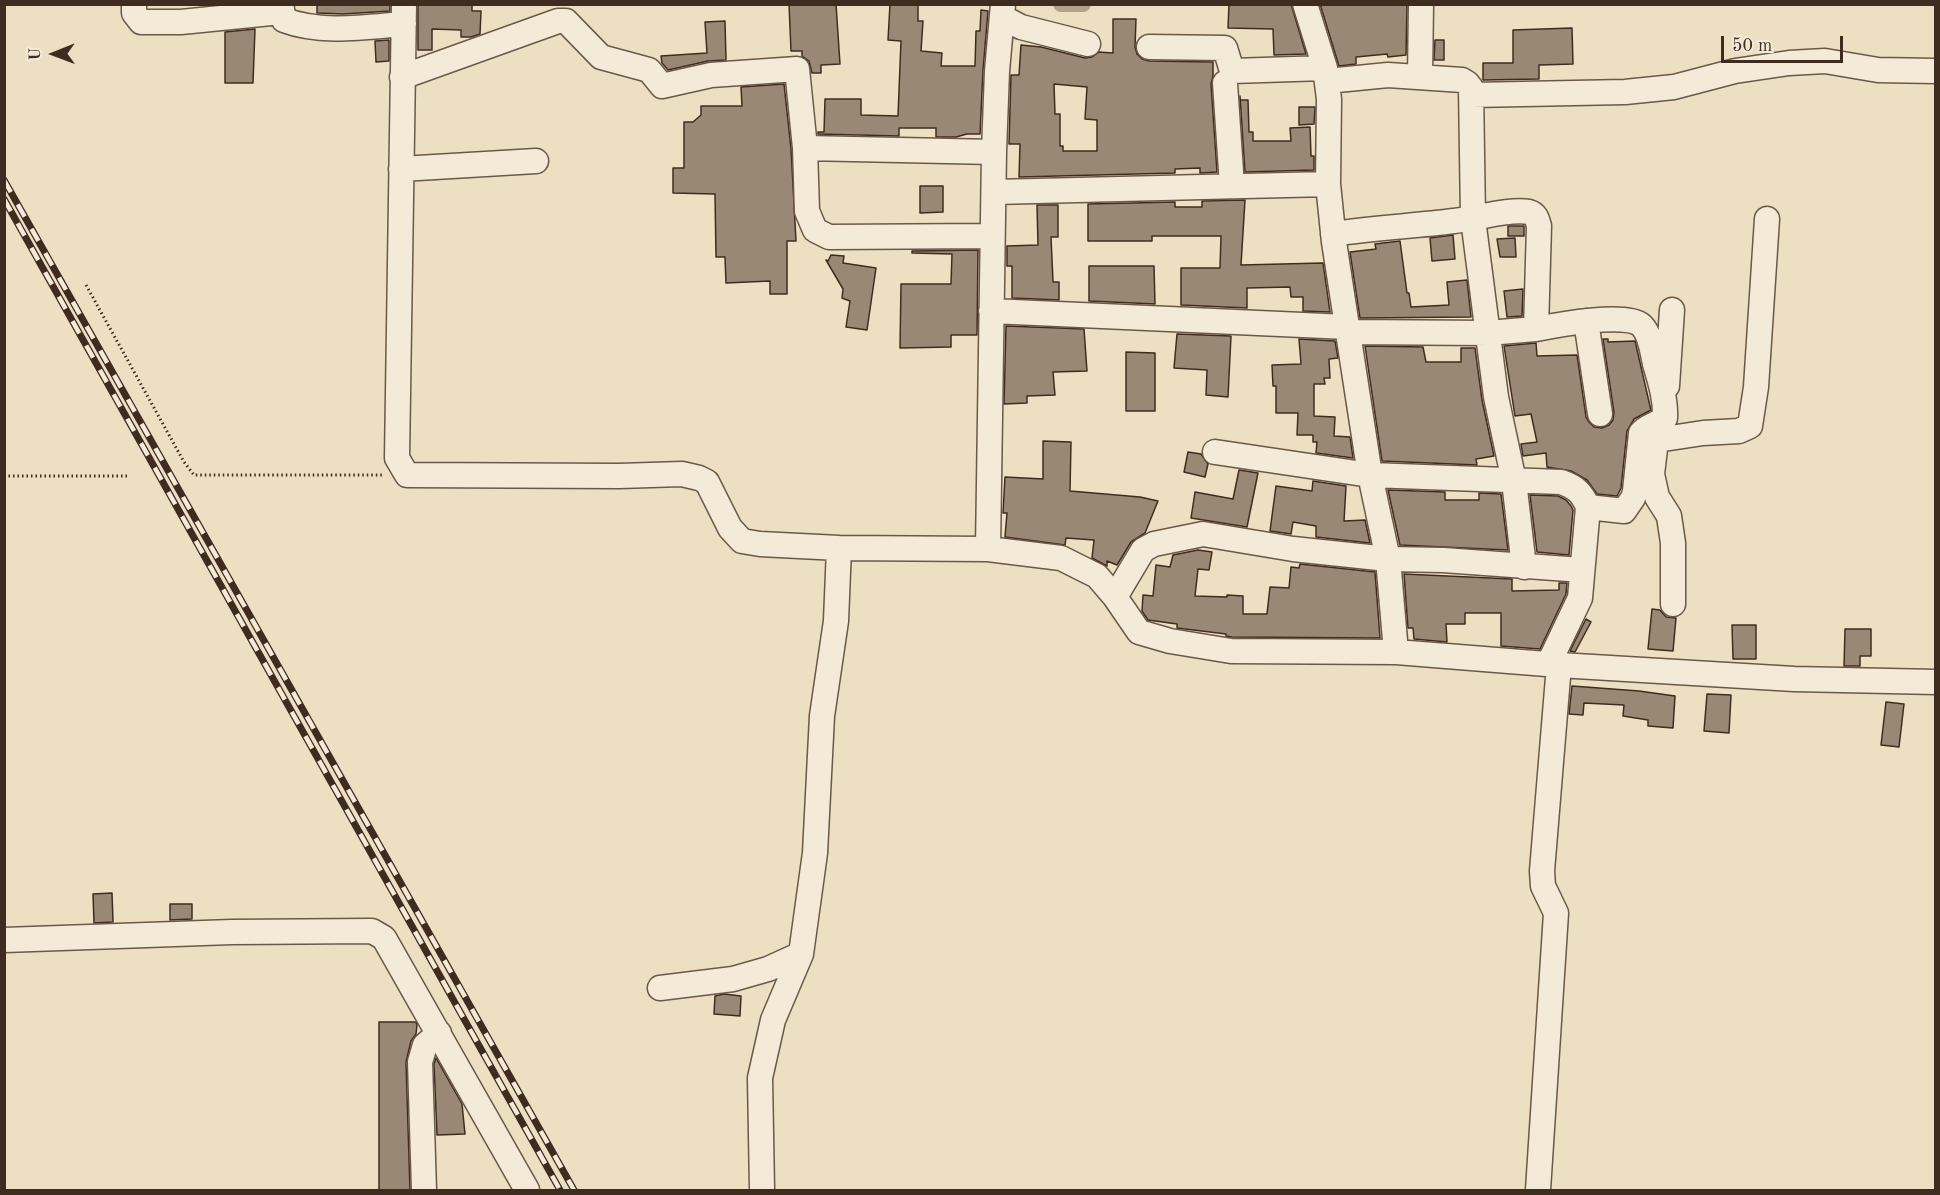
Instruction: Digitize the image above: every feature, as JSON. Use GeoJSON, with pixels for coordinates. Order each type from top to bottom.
{"type":"FeatureCollection","features":[{"type":"Feature","properties":{"kind":"street"},"geometry":{"type":"LineString","coordinates":[[134,4],[135,12],[141,22],[181,22],[281,8],[284,20],[299,26],[346,28],[404,14],[397,458],[407,475],[682,474],[708,482],[730,528],[742,541],[839,548],[988,549],[1061,558],[1097,576],[1115,597],[1139,632],[1170,641],[1231,651],[1396,652],[1794,679],[1935,682]]}},
{"type":"Feature","properties":{"kind":"street"},"geometry":{"type":"LineString","coordinates":[[1305,4],[1326,75],[1329,99],[1328,184],[1333,234],[1370,475],[1388,559],[1396,652]]}},
{"type":"Feature","properties":{"kind":"street"},"geometry":{"type":"LineString","coordinates":[[1420,77],[1421,4]]}},
{"type":"Feature","properties":{"kind":"street"},"geometry":{"type":"LineString","coordinates":[[1002,10],[1021,27],[1088,44]]}},
{"type":"Feature","properties":{"kind":"street"},"geometry":{"type":"LineString","coordinates":[[988,549],[994,152],[1002,10]]}},
{"type":"Feature","properties":{"kind":"street"},"geometry":{"type":"LineString","coordinates":[[402,77],[558,21],[567,21],[601,57],[649,70],[662,86],[711,75],[797,69],[805,148],[807,211],[815,230],[829,237],[992,236]]}},
{"type":"Feature","properties":{"kind":"street"},"geometry":{"type":"LineString","coordinates":[[1149,47],[1225,48],[1232,71],[1388,75],[1467,82],[1472,95],[1473,219],[1496,397],[1514,482],[1524,567]]}},
{"type":"Feature","properties":{"kind":"street"},"geometry":{"type":"LineString","coordinates":[[1472,95],[1644,90],[1674,87],[1735,71],[1789,63],[1825,61],[1878,70],[1935,71]]}},
{"type":"Feature","properties":{"kind":"street"},"geometry":{"type":"LineString","coordinates":[[1225,83],[1232,186]]}},
{"type":"Feature","properties":{"kind":"street"},"geometry":{"type":"LineString","coordinates":[[805,148],[994,152]]}},
{"type":"Feature","properties":{"kind":"street"},"geometry":{"type":"LineString","coordinates":[[401,169],[536,161]]}},
{"type":"Feature","properties":{"kind":"street"},"geometry":{"type":"LineString","coordinates":[[994,192],[1328,184]]}},
{"type":"Feature","properties":{"kind":"street"},"geometry":{"type":"LineString","coordinates":[[1333,234],[1379,227],[1473,219],[1520,211],[1532,213],[1539,226],[1536,328]]}},
{"type":"Feature","properties":{"kind":"street"},"geometry":{"type":"LineString","coordinates":[[1588,507],[1616,512],[1624,511],[1635,491],[1641,433],[1644,429],[1660,425],[1703,433],[1739,431],[1750,426],[1756,387],[1767,219]]}},
{"type":"Feature","properties":{"kind":"street"},"geometry":{"type":"LineString","coordinates":[[1672,310],[1660,425],[1652,474],[1657,497],[1669,516],[1673,543],[1673,603]]}},
{"type":"Feature","properties":{"kind":"street"},"geometry":{"type":"LineString","coordinates":[[991,311],[1347,330],[1488,333],[1586,321],[1624,320],[1640,324],[1647,332],[1663,391],[1660,425]]}},
{"type":"Feature","properties":{"kind":"street"},"geometry":{"type":"LineString","coordinates":[[1586,321],[1600,414]]}},
{"type":"Feature","properties":{"kind":"street"},"geometry":{"type":"LineString","coordinates":[[1215,452],[1370,475],[1561,482],[1574,486],[1583,495],[1588,507],[1580,598],[1554,664],[1542,871],[1543,886],[1556,913],[1538,1191]]}},
{"type":"Feature","properties":{"kind":"street"},"geometry":{"type":"LineString","coordinates":[[1115,597],[1143,550],[1154,544],[1203,534],[1293,549],[1388,559],[1443,560],[1582,570]]}},
{"type":"Feature","properties":{"kind":"street"},"geometry":{"type":"LineString","coordinates":[[762,1191],[760,1078],[773,1020],[801,954],[815,853],[822,716],[836,621],[839,548]]}},
{"type":"Feature","properties":{"kind":"street"},"geometry":{"type":"LineString","coordinates":[[4,940],[243,932],[372,931],[384,938],[528,1191]]}},
{"type":"Feature","properties":{"kind":"street"},"geometry":{"type":"LineString","coordinates":[[660,988],[733,979],[768,969],[801,954]]}},
{"type":"Feature","properties":{"kind":"street"},"geometry":{"type":"LineString","coordinates":[[424,1191],[420,1062],[425,1045],[439,1033]]}},
{"type":"Feature","properties":{"kind":"path"},"geometry":{"type":"LineString","coordinates":[[86,285],[184,462],[194,475],[407,475]]}},
{"type":"Feature","properties":{"kind":"path"},"geometry":{"type":"LineString","coordinates":[[4,476],[129,476]]}},
{"type":"Feature","properties":{"kind":"building"},"geometry":{"type":"Polygon","coordinates":[[[317,4],[390,4],[390,11],[317,13],[317,4]]]}},
{"type":"Feature","properties":{"kind":"building"},"geometry":{"type":"Polygon","coordinates":[[[418,4],[472,4],[472,11],[481,11],[480,34],[461,37],[461,30],[432,29],[432,50],[418,50],[418,4]]]}},
{"type":"Feature","properties":{"kind":"building"},"geometry":{"type":"Polygon","coordinates":[[[789,4],[836,4],[840,64],[821,65],[821,73],[812,73],[809,61],[802,56],[802,51],[791,51],[789,4]]]}},
{"type":"Feature","properties":{"kind":"building"},"geometry":{"type":"Polygon","coordinates":[[[890,4],[918,4],[918,21],[923,21],[921,51],[942,53],[941,66],[975,66],[976,31],[980,31],[981,10],[988,11],[980,134],[936,137],[936,128],[899,128],[899,136],[818,134],[818,132],[824,132],[825,99],[861,99],[861,115],[898,116],[901,41],[888,40],[890,4]]]}},
{"type":"Feature","properties":{"kind":"building"},"geometry":{"type":"Polygon","coordinates":[[[1229,4],[1291,4],[1306,54],[1274,55],[1273,29],[1228,28],[1229,4]]]}},
{"type":"Feature","properties":{"kind":"building"},"geometry":{"type":"Polygon","coordinates":[[[1320,4],[1407,4],[1406,55],[1356,57],[1356,64],[1339,66],[1320,4]]]}},
{"type":"Feature","properties":{"kind":"building"},"geometry":{"type":"Polygon","coordinates":[[[1113,19],[1136,19],[1135,47],[1142,59],[1213,62],[1211,84],[1217,172],[1200,173],[1200,168],[1175,169],[1175,173],[1019,177],[1020,144],[1009,144],[1011,75],[1019,75],[1021,45],[1041,47],[1085,58],[1092,57],[1099,52],[1113,53],[1113,19]],[[1054,84],[1055,114],[1060,114],[1060,146],[1063,146],[1063,151],[1097,151],[1097,120],[1085,119],[1087,87],[1054,84]]]}},
{"type":"Feature","properties":{"kind":"building"},"geometry":{"type":"Polygon","coordinates":[[[725,21],[726,60],[708,61],[668,70],[662,63],[661,56],[707,53],[705,22],[725,21]]]}},
{"type":"Feature","properties":{"kind":"building"},"geometry":{"type":"Polygon","coordinates":[[[1572,28],[1573,64],[1539,65],[1539,79],[1483,80],[1483,63],[1513,63],[1513,30],[1572,28]]]}},
{"type":"Feature","properties":{"kind":"building"},"geometry":{"type":"Polygon","coordinates":[[[255,29],[253,83],[225,83],[225,32],[255,29]]]}},
{"type":"Feature","properties":{"kind":"building"},"geometry":{"type":"Polygon","coordinates":[[[389,40],[389,61],[376,62],[375,41],[389,40]]]}},
{"type":"Feature","properties":{"kind":"building"},"geometry":{"type":"Polygon","coordinates":[[[1435,40],[1444,40],[1444,60],[1434,60],[1435,40]]]}},
{"type":"Feature","properties":{"kind":"building"},"geometry":{"type":"Polygon","coordinates":[[[784,84],[791,149],[796,241],[787,241],[787,294],[770,294],[770,281],[726,283],[725,257],[716,257],[715,194],[673,193],[673,168],[684,168],[684,122],[693,122],[701,115],[701,106],[742,106],[741,87],[784,84]]]}},
{"type":"Feature","properties":{"kind":"building"},"geometry":{"type":"Polygon","coordinates":[[[1240,100],[1248,100],[1249,132],[1253,132],[1253,141],[1291,141],[1290,128],[1310,127],[1314,170],[1245,172],[1240,100]]]}},
{"type":"Feature","properties":{"kind":"building"},"geometry":{"type":"Polygon","coordinates":[[[1299,107],[1315,107],[1314,124],[1299,125],[1299,107]]]}},
{"type":"Feature","properties":{"kind":"building"},"geometry":{"type":"Polygon","coordinates":[[[920,186],[943,186],[943,212],[920,213],[920,186]]]}},
{"type":"Feature","properties":{"kind":"building"},"geometry":{"type":"Polygon","coordinates":[[[1245,200],[1241,265],[1323,263],[1330,312],[1303,311],[1303,297],[1291,297],[1290,287],[1247,288],[1247,308],[1181,305],[1181,268],[1220,268],[1221,236],[1152,236],[1152,241],[1088,241],[1088,204],[1175,202],[1175,207],[1202,207],[1202,201],[1245,200]]]}},
{"type":"Feature","properties":{"kind":"building"},"geometry":{"type":"Polygon","coordinates":[[[1037,205],[1058,205],[1058,237],[1051,237],[1053,282],[1059,282],[1059,300],[1012,298],[1012,266],[1007,266],[1007,246],[1038,245],[1037,205]]]}},
{"type":"Feature","properties":{"kind":"building"},"geometry":{"type":"Polygon","coordinates":[[[1508,226],[1524,226],[1524,236],[1508,236],[1508,226]]]}},
{"type":"Feature","properties":{"kind":"building"},"geometry":{"type":"Polygon","coordinates":[[[1453,235],[1455,259],[1432,261],[1430,238],[1453,235]]]}},
{"type":"Feature","properties":{"kind":"building"},"geometry":{"type":"Polygon","coordinates":[[[1515,238],[1516,257],[1500,257],[1497,239],[1515,238]]]}},
{"type":"Feature","properties":{"kind":"building"},"geometry":{"type":"Polygon","coordinates":[[[1400,241],[1411,307],[1449,305],[1447,282],[1467,280],[1471,317],[1360,318],[1350,252],[1376,249],[1375,244],[1400,241]]]}},
{"type":"Feature","properties":{"kind":"building"},"geometry":{"type":"Polygon","coordinates":[[[978,250],[977,335],[951,335],[951,347],[900,348],[901,284],[951,284],[952,254],[912,253],[912,251],[978,250]]]}},
{"type":"Feature","properties":{"kind":"building"},"geometry":{"type":"Polygon","coordinates":[[[831,255],[844,256],[843,263],[876,268],[867,330],[846,327],[850,301],[842,298],[843,289],[826,260],[828,261],[831,255]]]}},
{"type":"Feature","properties":{"kind":"building"},"geometry":{"type":"Polygon","coordinates":[[[1089,266],[1154,266],[1155,304],[1089,301],[1089,266]]]}},
{"type":"Feature","properties":{"kind":"building"},"geometry":{"type":"Polygon","coordinates":[[[1523,289],[1522,316],[1507,317],[1504,291],[1523,289]]]}},
{"type":"Feature","properties":{"kind":"building"},"geometry":{"type":"Polygon","coordinates":[[[1006,326],[1084,329],[1087,371],[1053,372],[1055,395],[1027,396],[1027,403],[1004,404],[1006,326]]]}},
{"type":"Feature","properties":{"kind":"building"},"geometry":{"type":"Polygon","coordinates":[[[1177,334],[1231,336],[1228,397],[1206,395],[1207,370],[1174,368],[1177,334]]]}},
{"type":"Feature","properties":{"kind":"building"},"geometry":{"type":"Polygon","coordinates":[[[1299,339],[1335,341],[1338,358],[1329,359],[1330,378],[1324,378],[1325,384],[1314,384],[1314,416],[1335,417],[1334,436],[1350,437],[1353,458],[1316,453],[1317,442],[1313,442],[1313,435],[1297,435],[1298,413],[1276,413],[1276,386],[1273,386],[1272,365],[1301,364],[1299,339]]]}},
{"type":"Feature","properties":{"kind":"building"},"geometry":{"type":"Polygon","coordinates":[[[1603,339],[1608,339],[1608,342],[1635,341],[1651,410],[1634,419],[1627,431],[1621,488],[1617,496],[1597,494],[1587,480],[1571,471],[1547,467],[1546,453],[1523,456],[1521,444],[1537,442],[1531,414],[1515,416],[1504,346],[1536,343],[1537,356],[1577,355],[1586,417],[1594,427],[1602,428],[1613,420],[1614,412],[1603,339]]]}},
{"type":"Feature","properties":{"kind":"building"},"geometry":{"type":"Polygon","coordinates":[[[1365,346],[1423,347],[1426,362],[1461,362],[1461,348],[1475,348],[1482,400],[1494,456],[1476,459],[1477,465],[1382,461],[1365,346]]]}},
{"type":"Feature","properties":{"kind":"building"},"geometry":{"type":"Polygon","coordinates":[[[1126,352],[1155,353],[1155,411],[1126,411],[1126,352]]]}},
{"type":"Feature","properties":{"kind":"building"},"geometry":{"type":"Polygon","coordinates":[[[1043,441],[1071,442],[1070,491],[1140,497],[1158,501],[1145,533],[1131,542],[1117,565],[1107,561],[1107,566],[1092,558],[1094,540],[1066,538],[1065,545],[1005,537],[1007,513],[1003,513],[1005,477],[1043,479],[1043,441]]]}},
{"type":"Feature","properties":{"kind":"building"},"geometry":{"type":"Polygon","coordinates":[[[1188,452],[1201,454],[1208,464],[1205,477],[1184,472],[1188,452]]]}},
{"type":"Feature","properties":{"kind":"building"},"geometry":{"type":"Polygon","coordinates":[[[1239,470],[1258,473],[1247,527],[1191,518],[1195,492],[1233,499],[1239,470]]]}},
{"type":"Feature","properties":{"kind":"building"},"geometry":{"type":"Polygon","coordinates":[[[1313,481],[1346,486],[1344,521],[1365,520],[1370,543],[1316,537],[1316,526],[1293,522],[1291,534],[1270,531],[1276,486],[1312,491],[1313,481]]]}},
{"type":"Feature","properties":{"kind":"building"},"geometry":{"type":"Polygon","coordinates":[[[1388,490],[1445,492],[1445,500],[1479,500],[1479,493],[1501,494],[1508,550],[1400,545],[1388,490]]]}},
{"type":"Feature","properties":{"kind":"building"},"geometry":{"type":"Polygon","coordinates":[[[1530,495],[1558,496],[1571,506],[1573,510],[1569,555],[1537,552],[1530,495]]]}},
{"type":"Feature","properties":{"kind":"building"},"geometry":{"type":"Polygon","coordinates":[[[1198,550],[1212,552],[1209,570],[1198,569],[1195,596],[1243,596],[1243,614],[1267,614],[1270,587],[1289,588],[1291,567],[1299,568],[1300,564],[1375,572],[1380,638],[1232,637],[1226,634],[1177,628],[1177,624],[1148,620],[1142,611],[1143,595],[1153,596],[1156,565],[1170,567],[1173,555],[1198,550]]]}},
{"type":"Feature","properties":{"kind":"building"},"geometry":{"type":"Polygon","coordinates":[[[1404,574],[1512,579],[1512,591],[1559,590],[1559,583],[1567,583],[1566,594],[1540,649],[1501,646],[1501,613],[1465,613],[1465,624],[1446,624],[1447,642],[1414,639],[1413,628],[1408,628],[1404,574]]]}},
{"type":"Feature","properties":{"kind":"building"},"geometry":{"type":"Polygon","coordinates":[[[1652,609],[1660,610],[1666,617],[1676,618],[1673,651],[1648,649],[1652,609]]]}},
{"type":"Feature","properties":{"kind":"building"},"geometry":{"type":"Polygon","coordinates":[[[1586,619],[1591,622],[1575,652],[1570,651],[1586,619]]]}},
{"type":"Feature","properties":{"kind":"building"},"geometry":{"type":"Polygon","coordinates":[[[1732,625],[1756,625],[1756,659],[1733,659],[1732,625]]]}},
{"type":"Feature","properties":{"kind":"building"},"geometry":{"type":"Polygon","coordinates":[[[1845,629],[1871,629],[1871,656],[1860,656],[1860,666],[1844,666],[1845,629]]]}},
{"type":"Feature","properties":{"kind":"building"},"geometry":{"type":"Polygon","coordinates":[[[1572,686],[1675,696],[1673,728],[1648,726],[1648,720],[1623,716],[1624,705],[1584,703],[1583,715],[1569,714],[1572,686]]]}},
{"type":"Feature","properties":{"kind":"building"},"geometry":{"type":"Polygon","coordinates":[[[1707,694],[1731,695],[1729,733],[1704,731],[1707,694]]]}},
{"type":"Feature","properties":{"kind":"building"},"geometry":{"type":"Polygon","coordinates":[[[1886,702],[1904,704],[1899,747],[1881,745],[1886,702]]]}},
{"type":"Feature","properties":{"kind":"building"},"geometry":{"type":"Polygon","coordinates":[[[112,893],[113,922],[94,923],[93,894],[112,893]]]}},
{"type":"Feature","properties":{"kind":"building"},"geometry":{"type":"Polygon","coordinates":[[[170,904],[192,904],[192,919],[170,920],[170,904]]]}},
{"type":"Feature","properties":{"kind":"building"},"geometry":{"type":"Polygon","coordinates":[[[724,994],[741,996],[740,1016],[714,1014],[715,996],[724,994]]]}},
{"type":"Feature","properties":{"kind":"building"},"geometry":{"type":"Polygon","coordinates":[[[379,1022],[416,1022],[417,1025],[406,1062],[410,1191],[379,1191],[379,1022]]]}},
{"type":"Feature","properties":{"kind":"building"},"geometry":{"type":"Polygon","coordinates":[[[436,1058],[462,1104],[465,1134],[437,1135],[434,1064],[436,1058]]]}},
{"type":"Feature","properties":{"kind":"waterway"},"geometry":{"type":"LineString","coordinates":[[1061,4],[1083,4]]}},
{"type":"Feature","properties":{"kind":"railway"},"geometry":{"type":"LineString","coordinates":[[4,180],[574,1190]]}},
{"type":"Feature","properties":{"kind":"railway"},"geometry":{"type":"LineString","coordinates":[[4,199],[560,1190]]}}]}
